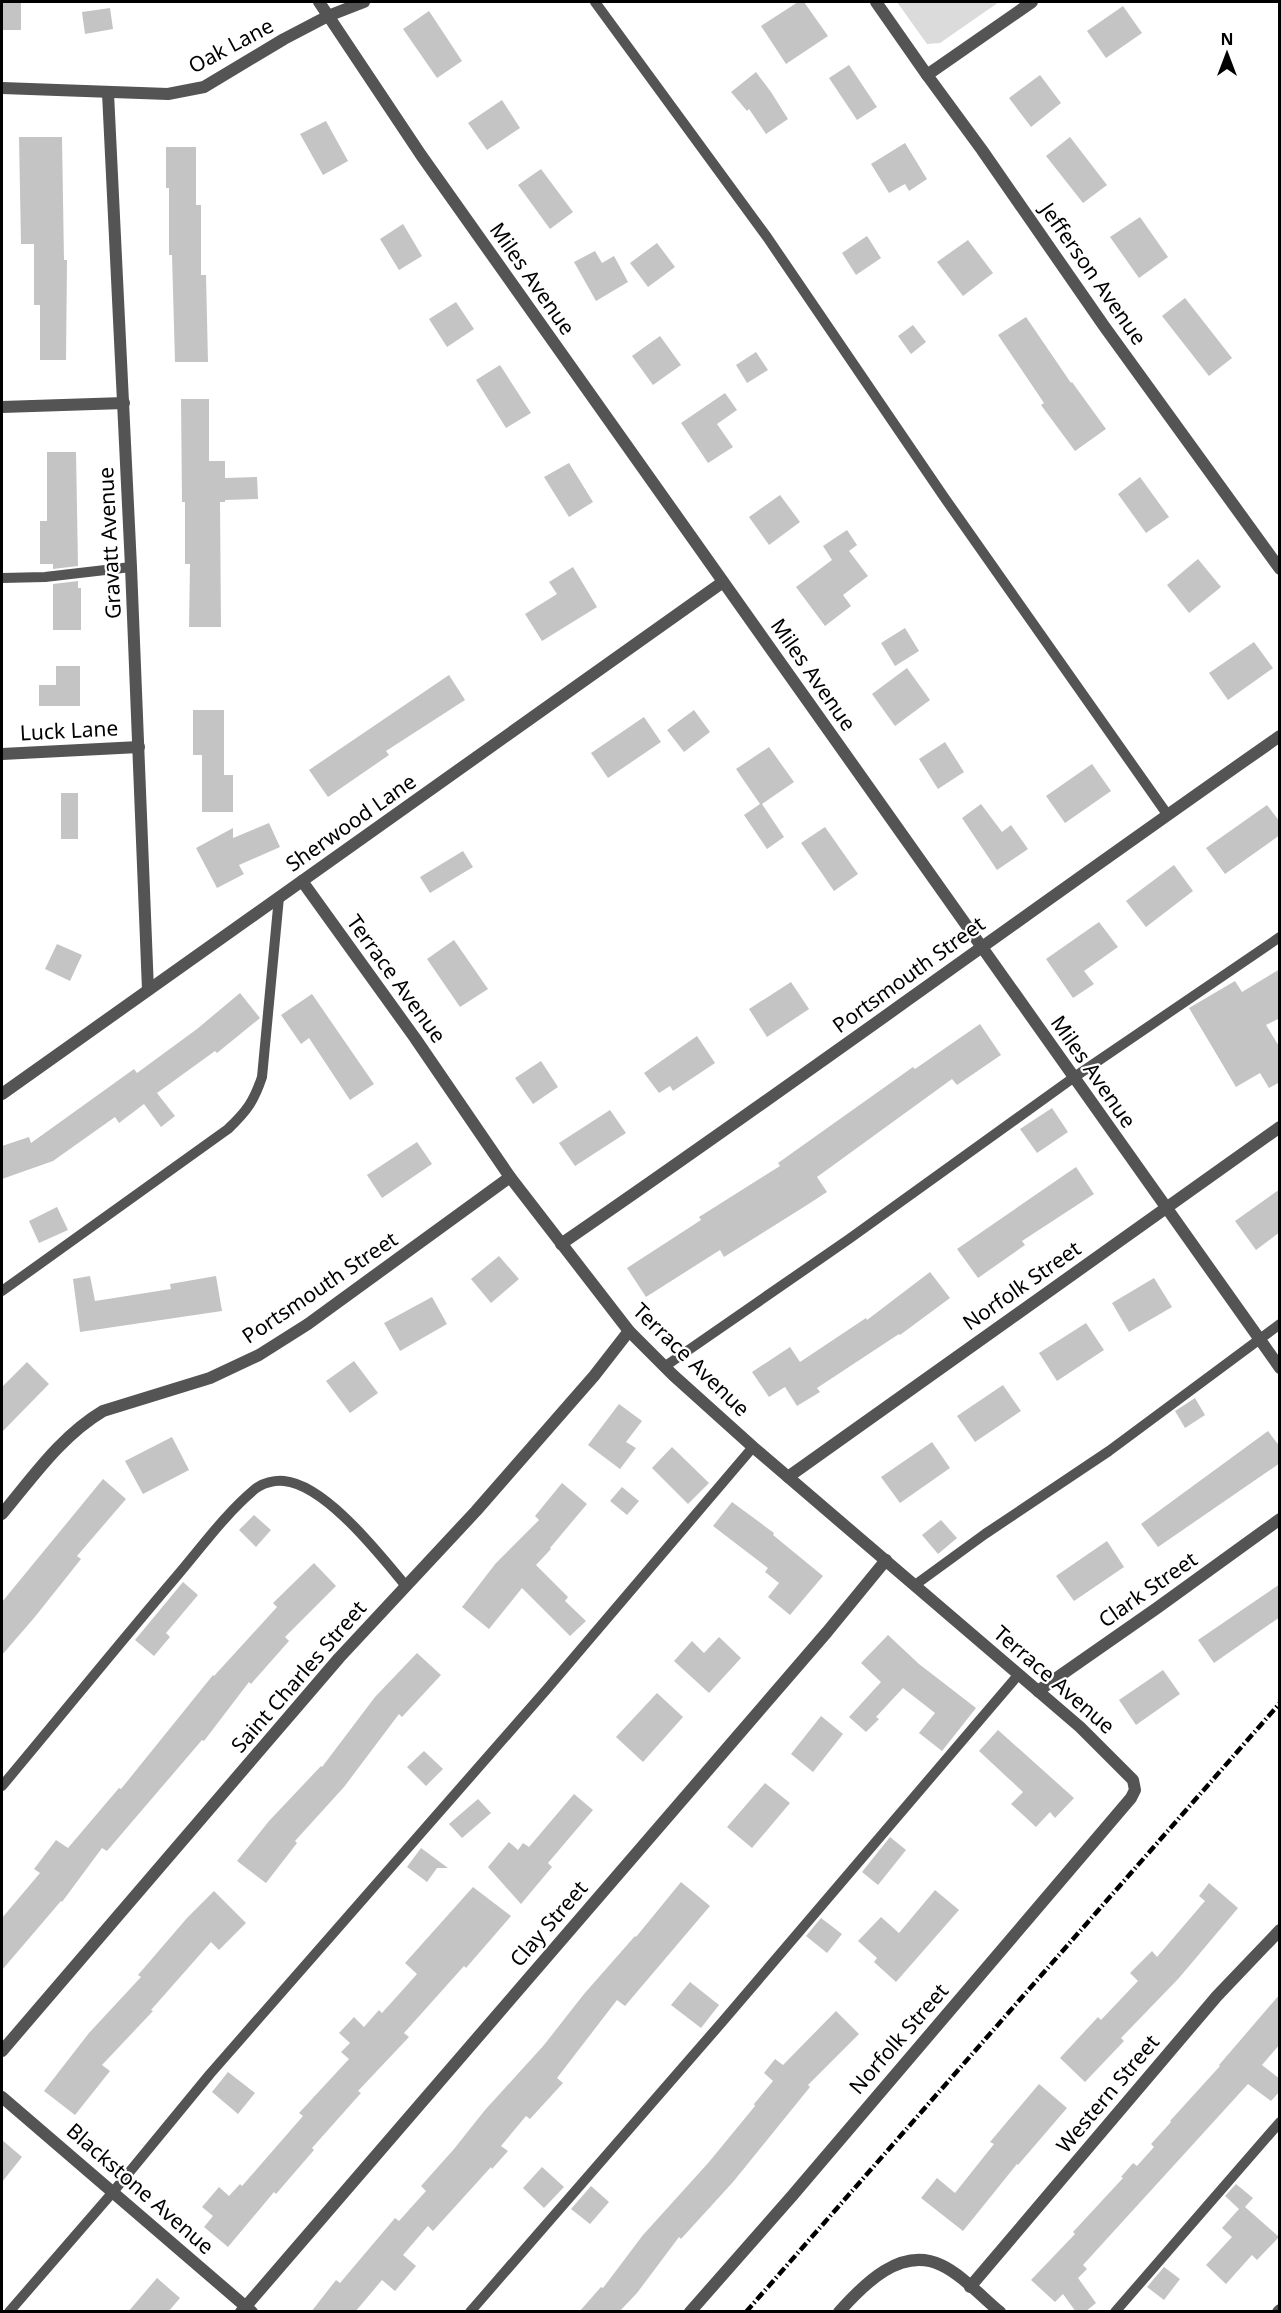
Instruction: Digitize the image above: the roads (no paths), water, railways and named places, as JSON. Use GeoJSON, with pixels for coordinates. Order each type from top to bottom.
{"type":"FeatureCollection","features":[{"type":"Feature","properties":{"kind":"street","name":"Miles Avenue"},"geometry":{"type":"LineString","coordinates":[[319,2],[421,155],[1165,1209],[1280,1368]]}},
{"type":"Feature","properties":{"kind":"street","name":"Oak Lane"},"geometry":{"type":"LineString","coordinates":[[2,88],[168,94],[204,87],[284,39],[328,16],[364,2]]}},
{"type":"Feature","properties":{"kind":"street","name":"Jefferson Avenue"},"geometry":{"type":"LineString","coordinates":[[876,2],[1104,326],[1280,569]]}},
{"type":"Feature","properties":{"kind":"street"},"geometry":{"type":"LineString","coordinates":[[927,75],[1032,2]]}},
{"type":"Feature","properties":{"kind":"street","name":"Gravatt Avenue"},"geometry":{"type":"LineString","coordinates":[[108,93],[124,403],[148,990]]}},
{"type":"Feature","properties":{"kind":"street"},"geometry":{"type":"LineString","coordinates":[[2,407],[124,403]]}},
{"type":"Feature","properties":{"kind":"street","name":"Sherwood Lane"},"geometry":{"type":"LineString","coordinates":[[2,1094],[302,880],[408,808],[723,582]]}},
{"type":"Feature","properties":{"kind":"street","name":"Portsmouth Street"},"geometry":{"type":"LineString","coordinates":[[561,1244],[741,1121],[1167,814],[1280,736]]}},
{"type":"Feature","properties":{"kind":"street","name":"Luck Lane"},"geometry":{"type":"LineString","coordinates":[[2,754],[139,747]]}},
{"type":"Feature","properties":{"kind":"street","name":"Terrace Avenue"},"geometry":{"type":"LineString","coordinates":[[302,880],[510,1176],[630,1332],[664,1367],[753,1447],[1108,1753],[1133,1780],[1135,1790]]}},
{"type":"Feature","properties":{"kind":"street","name":"Norfolk Street"},"geometry":{"type":"LineString","coordinates":[[788,1477],[1280,1127]]}},
{"type":"Feature","properties":{"kind":"street","name":"Portsmouth Street"},"geometry":{"type":"LineString","coordinates":[[2,1514],[67,1438],[88,1420],[103,1411],[210,1378],[259,1355],[308,1324],[510,1176]]}},
{"type":"Feature","properties":{"kind":"street","name":"Saint Charles Street"},"geometry":{"type":"LineString","coordinates":[[2,2051],[339,1658],[508,1475],[630,1332]]}},
{"type":"Feature","properties":{"kind":"street","name":"Clark Street"},"geometry":{"type":"LineString","coordinates":[[1038,1691],[1280,1519]]}},
{"type":"Feature","properties":{"kind":"street","name":"Clay Street"},"geometry":{"type":"LineString","coordinates":[[246,2310],[827,1632],[886,1560]]}},
{"type":"Feature","properties":{"kind":"street","name":"Norfolk Street"},"geometry":{"type":"LineString","coordinates":[[690,2312],[1131,1798],[1135,1790]]}},
{"type":"Feature","properties":{"kind":"street","name":"Western Street"},"geometry":{"type":"LineString","coordinates":[[970,2287],[1217,1996],[1280,1930]]}},
{"type":"Feature","properties":{"kind":"street","name":"Blackstone Avenue"},"geometry":{"type":"LineString","coordinates":[[2,2097],[246,2310]]}},
{"type":"Feature","properties":{"kind":"street"},"geometry":{"type":"LineString","coordinates":[[839,2312],[868,2283],[896,2264],[915,2259],[932,2261],[944,2266],[1000,2312]]}},
{"type":"Feature","properties":{"kind":"lane"},"geometry":{"type":"LineString","coordinates":[[594,2],[767,237],[944,497],[1167,814]]}},
{"type":"Feature","properties":{"kind":"lane"},"geometry":{"type":"LineString","coordinates":[[2,578],[45,577],[131,567]]}},
{"type":"Feature","properties":{"kind":"lane"},"geometry":{"type":"LineString","coordinates":[[2,1290],[228,1129],[247,1112],[262,1077],[279,897]]}},
{"type":"Feature","properties":{"kind":"lane"},"geometry":{"type":"LineString","coordinates":[[664,1367],[849,1239],[1073,1078],[1280,936]]}},
{"type":"Feature","properties":{"kind":"lane"},"geometry":{"type":"LineString","coordinates":[[915,1585],[985,1534],[1109,1450],[1280,1324]]}},
{"type":"Feature","properties":{"kind":"lane"},"geometry":{"type":"LineString","coordinates":[[9,2312],[113,2192],[210,2074],[547,1689],[753,1447]]}},
{"type":"Feature","properties":{"kind":"lane"},"geometry":{"type":"LineString","coordinates":[[2,1786],[238,1504],[257,1487],[271,1482],[286,1481],[303,1487],[331,1505],[355,1527],[406,1586]]}},
{"type":"Feature","properties":{"kind":"lane"},"geometry":{"type":"LineString","coordinates":[[470,2312],[723,2021],[1018,1674]]}},
{"type":"Feature","properties":{"kind":"lane"},"geometry":{"type":"LineString","coordinates":[[1115,2312],[1280,2122]]}},
{"type":"Feature","properties":{"kind":"railway"},"geometry":{"type":"LineString","coordinates":[[746,2312],[1280,1703]]}}]}
